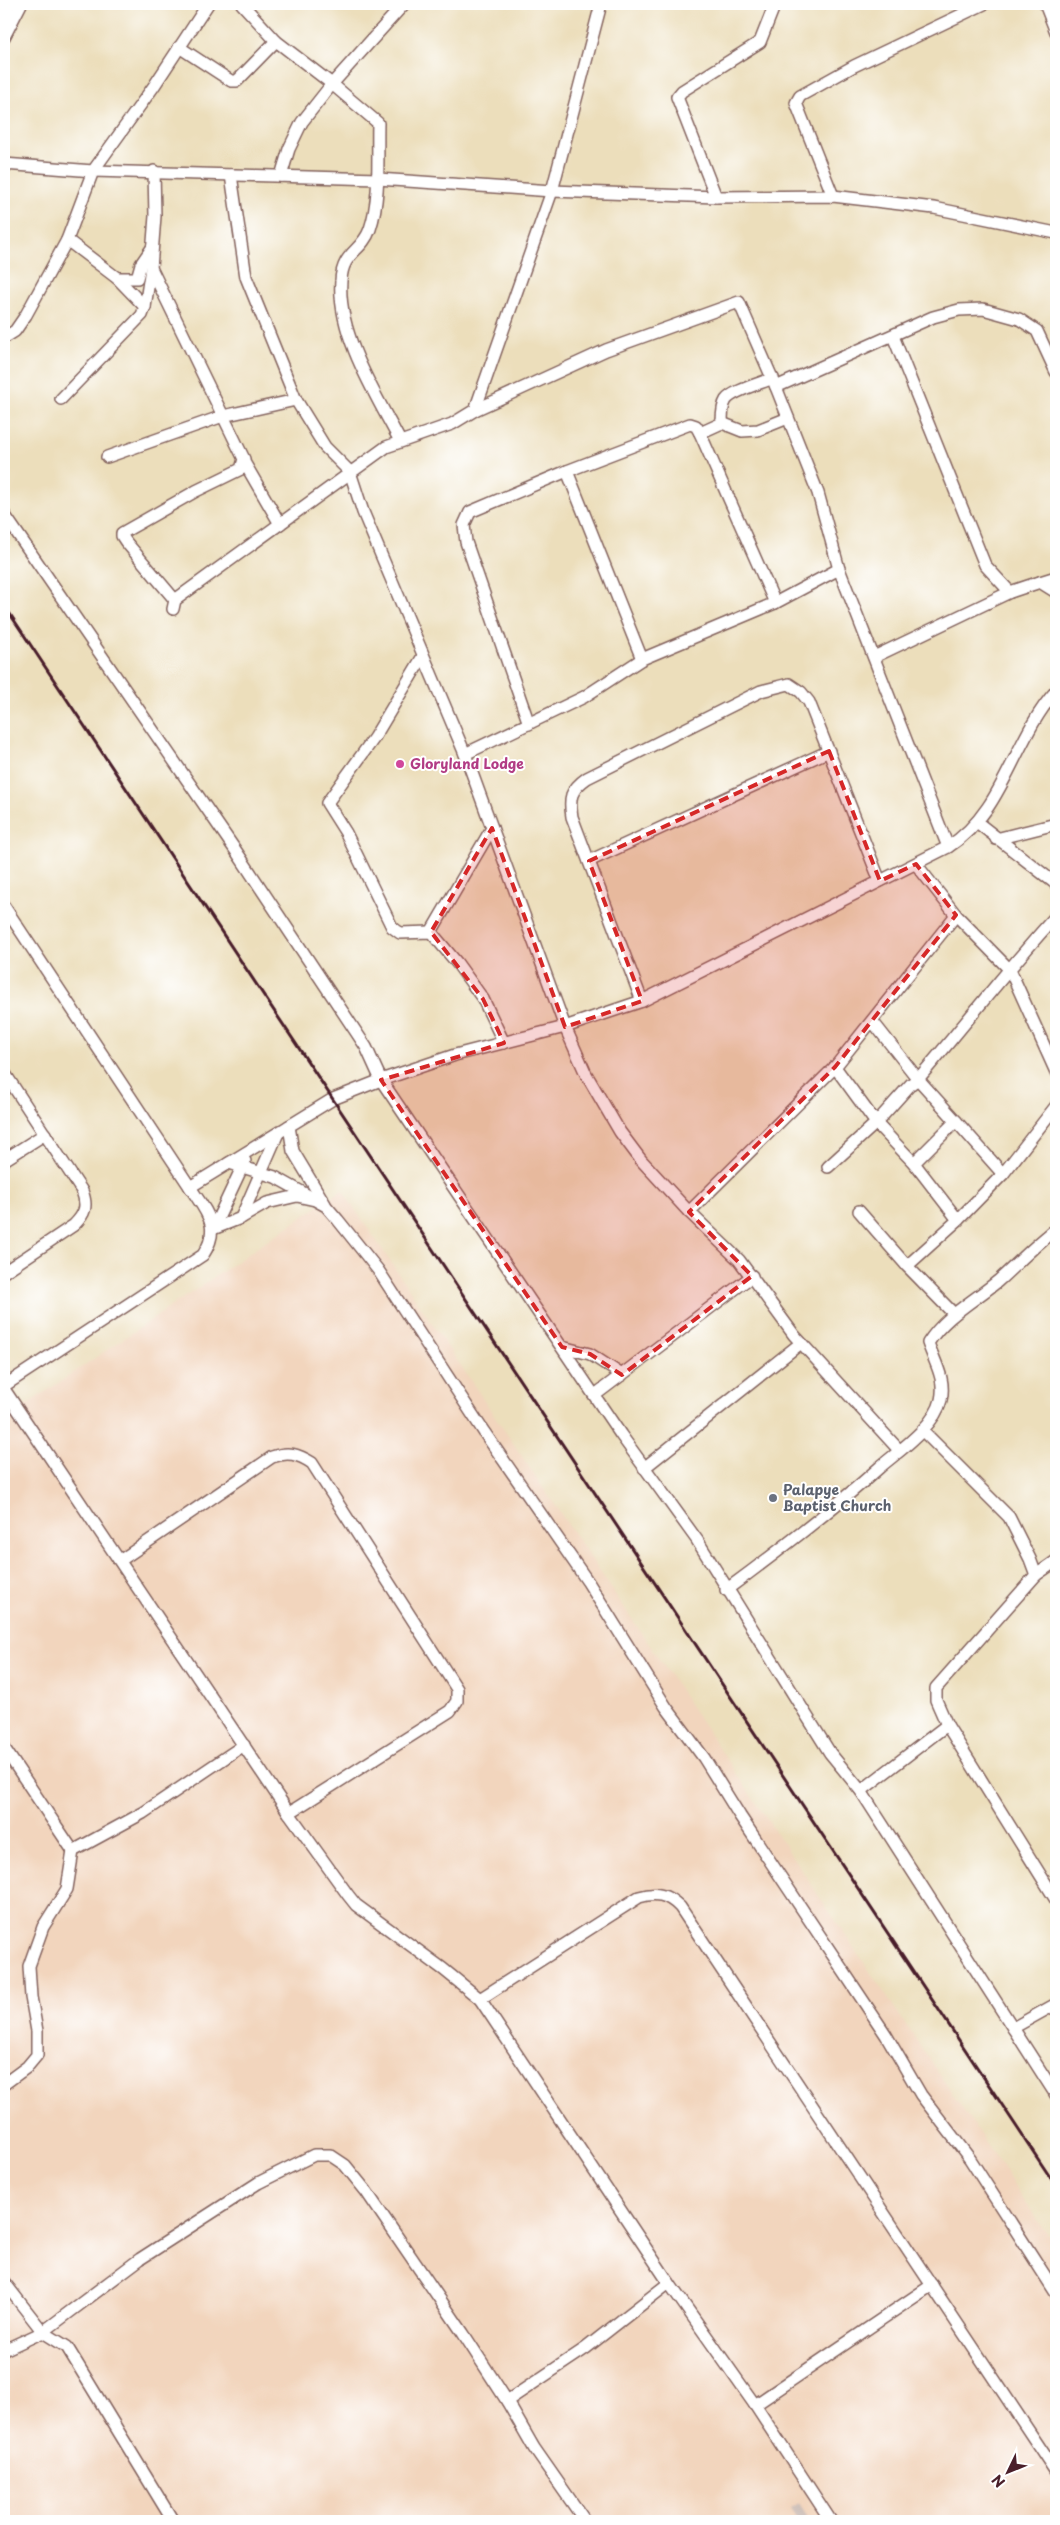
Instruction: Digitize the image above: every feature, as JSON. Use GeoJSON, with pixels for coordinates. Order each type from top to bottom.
{"type":"FeatureCollection","features":[{"type":"Feature","properties":{"kind":"street"},"geometry":{"type":"LineString","coordinates":[[4,37],[14,15],[22,4]]}},
{"type":"Feature","properties":{"kind":"street"},"geometry":{"type":"LineString","coordinates":[[4,334],[7,336],[15,331],[67,240],[93,170],[154,86],[208,4]]}},
{"type":"Feature","properties":{"kind":"street"},"geometry":{"type":"LineString","coordinates":[[242,4],[276,41],[332,84],[378,123],[378,179],[370,230],[362,243],[345,260],[340,281],[345,325],[369,380],[400,441]]}},
{"type":"Feature","properties":{"kind":"street"},"geometry":{"type":"LineString","coordinates":[[281,176],[289,149],[302,122],[332,84],[404,4]]}},
{"type":"Feature","properties":{"kind":"street"},"geometry":{"type":"LineString","coordinates":[[475,410],[552,191],[601,4]]}},
{"type":"Feature","properties":{"kind":"street"},"geometry":{"type":"LineString","coordinates":[[716,197],[677,96],[760,42],[775,4]]}},
{"type":"Feature","properties":{"kind":"street"},"geometry":{"type":"LineString","coordinates":[[833,196],[796,103],[800,96],[854,66],[984,4]]}},
{"type":"Feature","properties":{"kind":"street"},"geometry":{"type":"LineString","coordinates":[[1045,4],[1056,32]]}},
{"type":"Feature","properties":{"kind":"street"},"geometry":{"type":"LineString","coordinates":[[4,8],[14,15]]}},
{"type":"Feature","properties":{"kind":"street"},"geometry":{"type":"LineString","coordinates":[[179,47],[232,81],[237,81],[276,41]]}},
{"type":"Feature","properties":{"kind":"street"},"geometry":{"type":"LineString","coordinates":[[4,164],[93,170],[378,179],[552,191],[716,197],[833,196],[934,208],[1056,233]]}},
{"type":"Feature","properties":{"kind":"street"},"geometry":{"type":"LineString","coordinates":[[61,399],[142,315],[145,307],[153,247],[154,171]]}},
{"type":"Feature","properties":{"kind":"street"},"geometry":{"type":"LineString","coordinates":[[231,175],[246,277],[296,400],[325,447],[350,472],[363,512],[465,754],[566,1027],[586,1074],[620,1132],[641,1160],[689,1212],[739,1260],[801,1343],[899,1450]]}},
{"type":"Feature","properties":{"kind":"street"},"geometry":{"type":"LineString","coordinates":[[67,240],[117,278],[145,307]]}},
{"type":"Feature","properties":{"kind":"street"},"geometry":{"type":"LineString","coordinates":[[117,278],[137,278],[141,264],[153,247]]}},
{"type":"Feature","properties":{"kind":"street"},"geometry":{"type":"LineString","coordinates":[[151,268],[224,416],[244,462],[280,524]]}},
{"type":"Feature","properties":{"kind":"street"},"geometry":{"type":"LineString","coordinates":[[244,462],[241,469],[196,491],[122,533],[126,542],[174,604],[386,447],[452,424],[475,410],[606,350],[739,302],[775,383],[818,493],[839,570],[948,847]]}},
{"type":"Feature","properties":{"kind":"street"},"geometry":{"type":"LineString","coordinates":[[722,423],[726,399],[736,392],[775,383],[893,336],[933,317],[959,310],[984,309],[1019,319],[1037,331],[1056,372]]}},
{"type":"Feature","properties":{"kind":"street"},"geometry":{"type":"LineString","coordinates":[[893,336],[985,565],[1010,592]]}},
{"type":"Feature","properties":{"kind":"street"},"geometry":{"type":"LineString","coordinates":[[107,457],[224,416],[296,400]]}},
{"type":"Feature","properties":{"kind":"street"},"geometry":{"type":"LineString","coordinates":[[700,433],[722,423],[742,431],[758,430],[788,418]]}},
{"type":"Feature","properties":{"kind":"street"},"geometry":{"type":"LineString","coordinates":[[529,724],[466,542],[464,525],[470,512],[683,425],[696,426],[775,603]]}},
{"type":"Feature","properties":{"kind":"street"},"geometry":{"type":"LineString","coordinates":[[567,471],[642,659]]}},
{"type":"Feature","properties":{"kind":"street"},"geometry":{"type":"LineString","coordinates":[[4,514],[236,851],[366,1047],[380,1080],[644,1468],[697,1540],[726,1590],[830,1753],[861,1791],[1056,2095]]}},
{"type":"Feature","properties":{"kind":"street"},"geometry":{"type":"LineString","coordinates":[[465,754],[584,697],[642,659],[775,603],[839,570]]}},
{"type":"Feature","properties":{"kind":"street"},"geometry":{"type":"LineString","coordinates":[[874,657],[1010,592],[1056,577]]}},
{"type":"Feature","properties":{"kind":"street"},"geometry":{"type":"LineString","coordinates":[[1040,582],[1056,592]]}},
{"type":"Feature","properties":{"kind":"street"},"geometry":{"type":"LineString","coordinates":[[423,656],[374,738],[327,803],[346,833],[392,927],[400,933],[431,932]]}},
{"type":"Feature","properties":{"kind":"street"},"geometry":{"type":"LineString","coordinates":[[642,1001],[572,817],[569,800],[574,787],[586,778],[761,691],[789,684],[801,692],[809,702],[880,880]]}},
{"type":"Feature","properties":{"kind":"street"},"geometry":{"type":"LineString","coordinates":[[190,1187],[333,1099],[380,1080],[455,1055],[566,1027],[642,1001],[948,847],[965,836],[978,823],[1007,776],[1035,719],[1056,691]]}},
{"type":"Feature","properties":{"kind":"street"},"geometry":{"type":"LineString","coordinates":[[589,862],[828,751]]}},
{"type":"Feature","properties":{"kind":"street"},"geometry":{"type":"LineString","coordinates":[[978,823],[996,839],[1056,884]]}},
{"type":"Feature","properties":{"kind":"street"},"geometry":{"type":"LineString","coordinates":[[996,839],[1056,824]]}},
{"type":"Feature","properties":{"kind":"street"},"geometry":{"type":"LineString","coordinates":[[431,932],[492,828]]}},
{"type":"Feature","properties":{"kind":"street"},"geometry":{"type":"LineString","coordinates":[[916,864],[956,915],[1010,970],[1056,1072]]}},
{"type":"Feature","properties":{"kind":"street"},"geometry":{"type":"LineString","coordinates":[[4,906],[190,1187],[209,1218],[213,1229]]}},
{"type":"Feature","properties":{"kind":"street"},"geometry":{"type":"LineString","coordinates":[[689,1212],[836,1067],[956,915]]}},
{"type":"Feature","properties":{"kind":"street"},"geometry":{"type":"LineString","coordinates":[[828,1168],[876,1123],[911,1084],[918,1079],[1010,970],[1019,956],[1056,916]]}},
{"type":"Feature","properties":{"kind":"street"},"geometry":{"type":"LineString","coordinates":[[431,932],[457,963],[483,1000],[504,1043]]}},
{"type":"Feature","properties":{"kind":"street"},"geometry":{"type":"LineString","coordinates":[[873,1022],[918,1079],[1002,1174]]}},
{"type":"Feature","properties":{"kind":"street"},"geometry":{"type":"LineString","coordinates":[[836,1067],[876,1123],[914,1163],[958,1220]]}},
{"type":"Feature","properties":{"kind":"street"},"geometry":{"type":"LineString","coordinates":[[4,1072],[82,1190],[87,1202],[85,1210],[74,1225],[4,1272]]}},
{"type":"Feature","properties":{"kind":"street"},"geometry":{"type":"LineString","coordinates":[[907,1266],[958,1220],[1002,1174],[1056,1106]]}},
{"type":"Feature","properties":{"kind":"street"},"geometry":{"type":"LineString","coordinates":[[914,1163],[956,1121]]}},
{"type":"Feature","properties":{"kind":"street"},"geometry":{"type":"LineString","coordinates":[[289,1126],[293,1151],[326,1206],[378,1270],[494,1448],[588,1582],[666,1707],[704,1758],[740,1816],[886,2034],[921,2095],[970,2159],[1056,2292]]}},
{"type":"Feature","properties":{"kind":"street"},"geometry":{"type":"LineString","coordinates":[[241,1218],[278,1133]]}},
{"type":"Feature","properties":{"kind":"street"},"geometry":{"type":"LineString","coordinates":[[4,1160],[45,1134]]}},
{"type":"Feature","properties":{"kind":"street"},"geometry":{"type":"LineString","coordinates":[[251,1150],[213,1229],[209,1246],[203,1255],[4,1388],[289,1813],[356,1905],[443,1968],[480,1999],[670,2284],[755,2405],[830,2521]]}},
{"type":"Feature","properties":{"kind":"street"},"geometry":{"type":"LineString","coordinates":[[229,1163],[275,1177],[326,1206]]}},
{"type":"Feature","properties":{"kind":"street"},"geometry":{"type":"LineString","coordinates":[[213,1229],[241,1218],[268,1203],[298,1196],[315,1200]]}},
{"type":"Feature","properties":{"kind":"street"},"geometry":{"type":"LineString","coordinates":[[859,1211],[907,1266],[954,1314]]}},
{"type":"Feature","properties":{"kind":"street"},"geometry":{"type":"LineString","coordinates":[[726,1590],[791,1543],[922,1431],[941,1403],[943,1381],[928,1343],[934,1333],[1056,1229]]}},
{"type":"Feature","properties":{"kind":"street"},"geometry":{"type":"LineString","coordinates":[[595,1395],[752,1276]]}},
{"type":"Feature","properties":{"kind":"street"},"geometry":{"type":"LineString","coordinates":[[644,1468],[801,1343]]}},
{"type":"Feature","properties":{"kind":"street"},"geometry":{"type":"LineString","coordinates":[[562,1347],[590,1354],[622,1375]]}},
{"type":"Feature","properties":{"kind":"street"},"geometry":{"type":"LineString","coordinates":[[922,1431],[1009,1517],[1030,1559],[1036,1576]]}},
{"type":"Feature","properties":{"kind":"street"},"geometry":{"type":"LineString","coordinates":[[121,1560],[272,1457],[283,1453],[297,1454],[312,1463],[457,1689],[457,1701],[450,1711],[289,1813]]}},
{"type":"Feature","properties":{"kind":"street"},"geometry":{"type":"LineString","coordinates":[[1056,1562],[1036,1576],[936,1688],[936,1700],[947,1724],[1056,1900]]}},
{"type":"Feature","properties":{"kind":"street"},"geometry":{"type":"LineString","coordinates":[[861,1791],[947,1724]]}},
{"type":"Feature","properties":{"kind":"street"},"geometry":{"type":"LineString","coordinates":[[72,1851],[143,1813],[244,1746]]}},
{"type":"Feature","properties":{"kind":"street"},"geometry":{"type":"LineString","coordinates":[[4,1748],[72,1851],[67,1889],[43,1927],[29,1966],[31,1997],[37,2031],[37,2055],[27,2067],[4,2084]]}},
{"type":"Feature","properties":{"kind":"street"},"geometry":{"type":"LineString","coordinates":[[480,1999],[638,1897],[653,1893],[670,1897],[680,1907],[1056,2472]]}},
{"type":"Feature","properties":{"kind":"street"},"geometry":{"type":"LineString","coordinates":[[1013,2028],[1056,2004]]}},
{"type":"Feature","properties":{"kind":"street"},"geometry":{"type":"LineString","coordinates":[[4,2350],[43,2332],[140,2259],[258,2183],[314,2155],[330,2155],[346,2165],[366,2191],[507,2401],[534,2448],[585,2521]]}},
{"type":"Feature","properties":{"kind":"street"},"geometry":{"type":"LineString","coordinates":[[4,2282],[43,2332],[67,2347],[173,2521]]}},
{"type":"Feature","properties":{"kind":"street"},"geometry":{"type":"LineString","coordinates":[[507,2401],[586,2348],[670,2284]]}},
{"type":"Feature","properties":{"kind":"street"},"geometry":{"type":"LineString","coordinates":[[755,2405],[932,2285]]}},
{"type":"Feature","properties":{"kind":"highlighted area"},"geometry":{"type":"Polygon","coordinates":[[[829,751],[880,881],[916,864],[956,915],[835,1067],[689,1212],[752,1276],[622,1375],[590,1354],[562,1347],[381,1080],[504,1043],[483,999],[431,932],[492,828],[565,1027],[642,1001],[589,861],[829,751]]]}},
{"type":"Feature","properties":{"kind":"shaded area"},"geometry":{"type":"Polygon","coordinates":[[[342,1190],[1056,2247],[1056,2521],[4,2521],[4,1420],[342,1190]]]}},
{"type":"Feature","properties":{"kind":"shaded area"},"geometry":{"type":"Polygon","coordinates":[[[798,2504],[809,2521],[798,2521],[790,2509],[798,2504]]]}},
{"type":"Feature","properties":{"kind":"railway"},"geometry":{"type":"LineString","coordinates":[[4,605],[1056,2186]]}},
{"type":"Feature","properties":{"kind":"place","name":"Gloryland Lodge"},"geometry":{"type":"Point","coordinates":[400,764]}},
{"type":"Feature","properties":{"kind":"place","name":"Palapye Baptist Church"},"geometry":{"type":"Point","coordinates":[773,1498]}}]}
